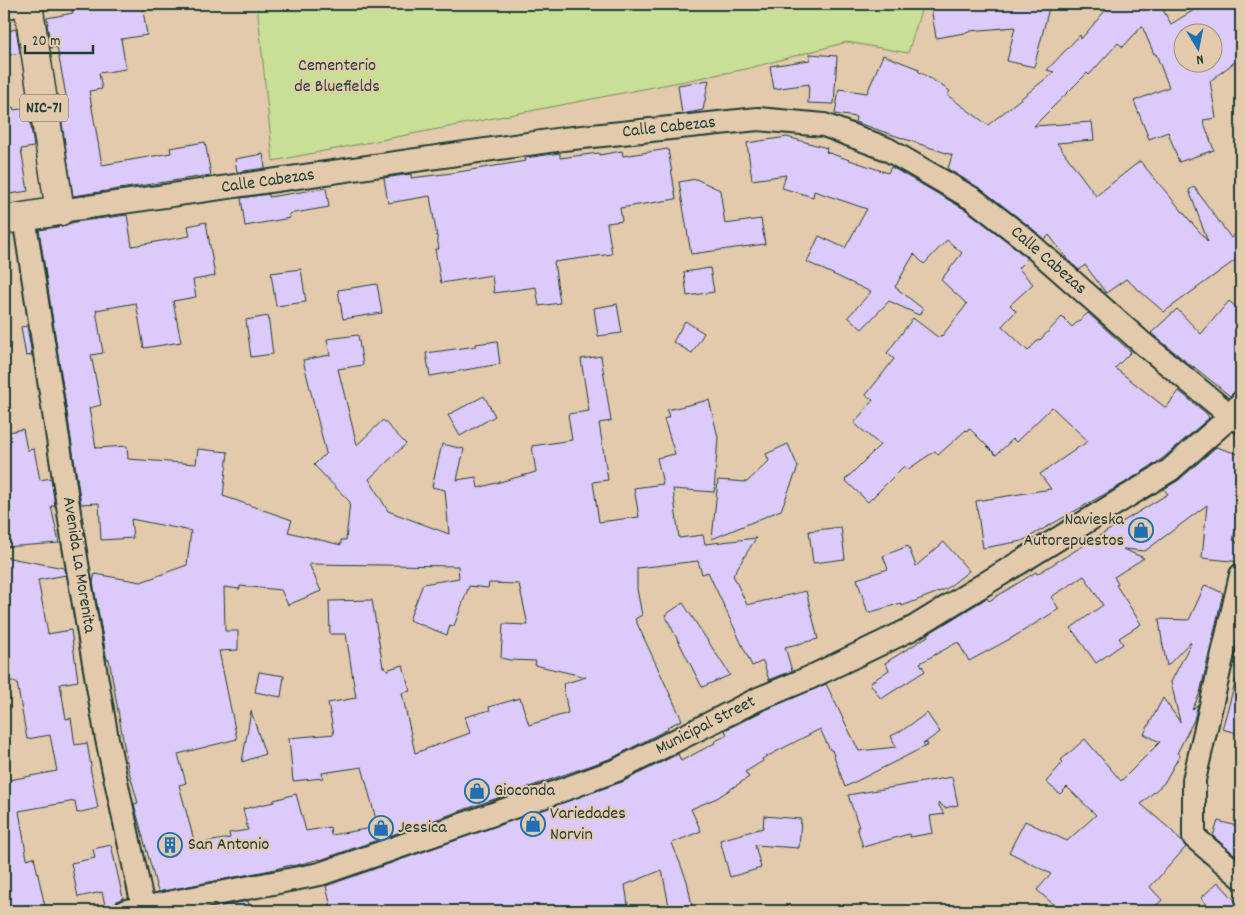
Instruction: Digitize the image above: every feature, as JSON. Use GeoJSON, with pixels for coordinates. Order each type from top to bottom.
{"type":"FeatureCollection","features":[{"type":"Feature","properties":{"kind":"main road","name":"NIC-71"},"geometry":{"type":"LineString","coordinates":[[28,4],[60,211]]}},
{"type":"Feature","properties":{"kind":"main road","name":"Calle Cabezas"},"geometry":{"type":"LineString","coordinates":[[14,219],[60,211]]}},
{"type":"Feature","properties":{"kind":"street"},"geometry":{"type":"LineString","coordinates":[[4,8],[20,4]]}},
{"type":"Feature","properties":{"kind":"street","name":"Calle Cabezas"},"geometry":{"type":"LineString","coordinates":[[60,211],[563,139],[758,119],[824,125],[887,149],[973,199],[1021,236],[1141,342],[1238,414]]}},
{"type":"Feature","properties":{"kind":"street","name":"Avenida La Morenita"},"geometry":{"type":"LineString","coordinates":[[14,219],[60,452],[74,546],[138,910]]}},
{"type":"Feature","properties":{"kind":"street","name":"Municipal Street"},"geometry":{"type":"LineString","coordinates":[[138,910],[320,874],[616,770],[758,699],[809,678],[913,628],[1170,470],[1238,414]]}},
{"type":"Feature","properties":{"kind":"street"},"geometry":{"type":"LineString","coordinates":[[1241,576],[1194,780],[1194,837],[1241,877]]}},
{"type":"Feature","properties":{"kind":"green space","name":"Cementerio de Bluefields"},"geometry":{"type":"Polygon","coordinates":[[[257,4],[923,4],[908,53],[847,42],[746,69],[273,161],[257,4]]]}},
{"type":"Feature","properties":{"kind":"building"},"geometry":{"type":"Polygon","coordinates":[[[71,4],[142,4],[147,35],[121,39],[126,69],[99,73],[102,89],[89,91],[102,165],[171,153],[170,148],[205,142],[211,175],[73,196],[59,103],[67,101],[57,47],[51,48],[47,24],[47,18],[73,13],[71,4]]]}},
{"type":"Feature","properties":{"kind":"building"},"geometry":{"type":"Polygon","coordinates":[[[954,4],[1050,4],[1034,67],[1007,61],[1015,27],[970,31],[936,38],[931,7],[954,4]]]}},
{"type":"Feature","properties":{"kind":"building"},"geometry":{"type":"Polygon","coordinates":[[[1111,4],[1161,4],[1172,23],[1172,72],[1222,72],[1210,81],[1216,118],[1203,120],[1214,150],[1179,162],[1168,132],[1149,139],[1134,101],[1169,87],[1142,26],[1123,47],[1118,43],[1089,75],[1087,73],[1034,126],[1092,122],[1094,140],[1057,143],[1096,196],[1140,161],[1208,242],[1189,190],[1194,187],[1231,238],[1241,230],[1241,256],[1164,312],[1126,279],[1106,293],[1085,265],[1079,270],[1069,261],[1049,235],[1045,239],[981,189],[948,169],[952,155],[855,122],[856,117],[835,114],[839,89],[867,93],[883,55],[919,69],[918,71],[950,91],[947,95],[988,125],[1054,72],[1047,70],[1080,35],[1081,39],[1111,4]]]}},
{"type":"Feature","properties":{"kind":"building"},"geometry":{"type":"Polygon","coordinates":[[[1204,4],[1241,4],[1241,59],[1222,72],[1222,22],[1174,22],[1204,4]]]}},
{"type":"Feature","properties":{"kind":"building"},"geometry":{"type":"Polygon","coordinates":[[[16,29],[20,53],[4,56],[4,32],[16,29]]]}},
{"type":"Feature","properties":{"kind":"building"},"geometry":{"type":"Polygon","coordinates":[[[810,54],[837,56],[834,104],[808,103],[809,84],[774,89],[770,66],[810,60],[810,54]]]}},
{"type":"Feature","properties":{"kind":"building"},"geometry":{"type":"Polygon","coordinates":[[[709,80],[703,110],[682,114],[678,85],[709,80]]]}},
{"type":"Feature","properties":{"kind":"building"},"geometry":{"type":"Polygon","coordinates":[[[13,107],[14,110],[28,108],[34,147],[21,149],[28,191],[4,195],[4,108],[13,107]]]}},
{"type":"Feature","properties":{"kind":"building"},"geometry":{"type":"Polygon","coordinates":[[[787,137],[827,148],[826,152],[888,173],[891,167],[966,210],[1013,246],[1027,259],[1018,268],[1033,284],[1010,305],[1016,311],[1002,326],[1028,351],[1062,317],[1072,327],[1088,313],[1131,352],[1115,368],[1166,408],[1179,391],[1207,414],[1209,418],[1162,459],[1126,482],[1022,541],[983,548],[976,501],[1051,489],[1040,474],[1088,441],[1052,407],[1016,442],[1013,439],[996,455],[969,428],[938,455],[935,451],[907,470],[904,466],[868,502],[845,480],[880,445],[854,423],[873,400],[866,395],[894,359],[887,353],[913,318],[939,338],[967,304],[941,280],[962,253],[947,240],[924,264],[914,254],[895,287],[923,309],[919,315],[889,301],[862,329],[848,317],[871,292],[807,262],[819,236],[845,248],[867,209],[814,191],[813,197],[782,188],[786,175],[752,180],[747,143],[787,137]]]}},
{"type":"Feature","properties":{"kind":"building"},"geometry":{"type":"Polygon","coordinates":[[[668,149],[676,199],[620,208],[622,221],[607,223],[612,254],[554,262],[560,303],[539,306],[536,287],[494,293],[492,275],[441,283],[435,249],[439,249],[430,196],[388,203],[384,178],[411,174],[411,178],[452,173],[526,161],[525,158],[560,153],[560,158],[622,151],[623,156],[668,149]]]}},
{"type":"Feature","properties":{"kind":"building"},"geometry":{"type":"Polygon","coordinates":[[[263,154],[265,168],[237,172],[235,159],[263,154]]]}},
{"type":"Feature","properties":{"kind":"building"},"geometry":{"type":"Polygon","coordinates":[[[696,179],[720,190],[725,224],[761,219],[765,244],[691,254],[679,182],[696,179]]]}},
{"type":"Feature","properties":{"kind":"building"},"geometry":{"type":"Polygon","coordinates":[[[326,188],[329,207],[289,214],[290,218],[245,226],[241,198],[269,194],[269,197],[326,188]]]}},
{"type":"Feature","properties":{"kind":"building"},"geometry":{"type":"Polygon","coordinates":[[[127,215],[132,246],[190,236],[188,226],[206,222],[215,276],[193,280],[196,297],[173,301],[181,342],[144,348],[136,303],[96,310],[103,353],[91,355],[101,405],[89,408],[96,448],[127,446],[128,459],[196,464],[198,449],[228,452],[223,496],[292,520],[288,532],[341,545],[341,540],[346,540],[350,502],[314,465],[326,453],[303,360],[330,355],[327,339],[358,335],[363,365],[338,369],[357,445],[383,420],[406,444],[369,479],[388,511],[449,534],[445,490],[432,487],[442,444],[464,449],[457,480],[476,477],[478,488],[536,472],[532,446],[572,440],[568,414],[589,411],[581,359],[601,356],[611,421],[599,423],[608,480],[593,482],[599,522],[639,517],[634,488],[663,484],[657,458],[675,454],[664,419],[669,417],[667,410],[709,400],[718,437],[714,492],[673,489],[679,538],[703,535],[705,544],[756,538],[733,575],[747,605],[806,591],[818,639],[785,647],[792,671],[769,680],[763,661],[752,666],[708,572],[702,574],[698,561],[637,568],[637,589],[642,615],[635,619],[682,720],[612,758],[320,860],[158,892],[134,804],[138,803],[128,768],[93,582],[95,574],[141,582],[187,565],[191,531],[131,519],[133,538],[101,540],[99,503],[81,504],[39,230],[75,222],[127,215]],[[309,564],[321,591],[288,605],[281,590],[240,586],[240,589],[224,587],[225,631],[238,631],[238,650],[219,651],[237,739],[178,754],[186,783],[179,785],[195,844],[230,838],[229,833],[248,830],[243,809],[274,802],[274,800],[296,794],[306,831],[330,827],[331,835],[378,827],[362,767],[322,773],[323,778],[293,781],[289,738],[334,734],[328,703],[356,698],[346,634],[330,634],[329,601],[372,600],[383,667],[388,671],[403,665],[410,691],[402,693],[415,753],[470,733],[465,717],[490,710],[489,707],[520,698],[529,725],[568,713],[563,684],[586,677],[535,665],[536,661],[501,658],[503,624],[528,625],[519,584],[489,583],[488,588],[469,586],[454,626],[450,625],[447,635],[409,620],[423,584],[459,578],[458,566],[309,564]]]}},
{"type":"Feature","properties":{"kind":"building"},"geometry":{"type":"Polygon","coordinates":[[[710,268],[714,292],[687,296],[684,272],[710,268]]]}},
{"type":"Feature","properties":{"kind":"building"},"geometry":{"type":"Polygon","coordinates":[[[301,269],[306,302],[276,306],[271,273],[301,269]]]}},
{"type":"Feature","properties":{"kind":"building"},"geometry":{"type":"Polygon","coordinates":[[[377,284],[382,313],[343,319],[338,290],[377,284]]]}},
{"type":"Feature","properties":{"kind":"building"},"geometry":{"type":"Polygon","coordinates":[[[1229,301],[1241,311],[1241,390],[1236,391],[1230,396],[1151,333],[1177,309],[1201,334],[1229,301]]]}},
{"type":"Feature","properties":{"kind":"building"},"geometry":{"type":"Polygon","coordinates":[[[617,304],[622,333],[598,336],[594,308],[617,304]]]}},
{"type":"Feature","properties":{"kind":"building"},"geometry":{"type":"Polygon","coordinates":[[[268,316],[273,354],[251,357],[246,320],[268,316]]]}},
{"type":"Feature","properties":{"kind":"building"},"geometry":{"type":"Polygon","coordinates":[[[685,321],[704,333],[692,353],[673,342],[685,321]]]}},
{"type":"Feature","properties":{"kind":"building"},"geometry":{"type":"Polygon","coordinates":[[[27,326],[32,355],[26,356],[21,327],[27,326]]]}},
{"type":"Feature","properties":{"kind":"building"},"geometry":{"type":"Polygon","coordinates":[[[497,341],[500,364],[430,376],[426,353],[497,341]]]}},
{"type":"Feature","properties":{"kind":"building"},"geometry":{"type":"Polygon","coordinates":[[[484,396],[495,416],[460,436],[448,415],[484,396]]]}},
{"type":"Feature","properties":{"kind":"building"},"geometry":{"type":"Polygon","coordinates":[[[23,429],[27,450],[34,449],[40,480],[51,478],[55,506],[51,506],[59,543],[4,547],[4,433],[23,429]]]}},
{"type":"Feature","properties":{"kind":"building"},"geometry":{"type":"Polygon","coordinates":[[[788,444],[798,467],[781,510],[712,539],[718,480],[747,482],[769,461],[766,454],[788,444]]]}},
{"type":"Feature","properties":{"kind":"building"},"geometry":{"type":"Polygon","coordinates":[[[1216,447],[1241,455],[1241,507],[1233,540],[1241,544],[1241,562],[1202,558],[1207,505],[1145,551],[1123,549],[1144,558],[1114,577],[1118,584],[1116,585],[1141,624],[1119,638],[1123,644],[1096,663],[1071,628],[1103,605],[1084,576],[1051,597],[1059,609],[1010,639],[969,661],[958,642],[920,663],[925,671],[881,699],[870,683],[889,670],[885,663],[987,598],[989,601],[1036,572],[1037,574],[1168,494],[1164,489],[1179,480],[1216,447]]]}},
{"type":"Feature","properties":{"kind":"building"},"geometry":{"type":"Polygon","coordinates":[[[841,527],[845,559],[813,563],[809,531],[841,527]]]}},
{"type":"Feature","properties":{"kind":"building"},"geometry":{"type":"Polygon","coordinates":[[[944,542],[969,571],[946,589],[902,606],[901,603],[868,613],[857,579],[888,569],[883,556],[908,546],[916,566],[944,542]]]}},
{"type":"Feature","properties":{"kind":"building"},"geometry":{"type":"Polygon","coordinates":[[[4,557],[64,568],[66,575],[38,580],[48,634],[71,630],[78,681],[60,684],[66,719],[71,718],[75,745],[87,743],[98,808],[77,813],[75,801],[19,811],[27,859],[34,857],[46,911],[9,911],[4,889],[4,781],[57,771],[50,735],[27,739],[17,683],[4,679],[4,608],[8,607],[4,583],[4,557]]]}},
{"type":"Feature","properties":{"kind":"building"},"geometry":{"type":"Polygon","coordinates":[[[1205,585],[1223,593],[1200,693],[1192,710],[1198,704],[1194,720],[1177,753],[1180,755],[1164,783],[1141,804],[1172,831],[1186,847],[1150,887],[1162,900],[1150,911],[1061,911],[1037,890],[1051,874],[1009,852],[1025,821],[1067,841],[1096,815],[1067,787],[1060,794],[1046,782],[1063,762],[1061,760],[1085,739],[1121,781],[1160,742],[1144,734],[1163,698],[1180,722],[1171,682],[1191,643],[1167,666],[1159,619],[1189,620],[1205,585]]]}},
{"type":"Feature","properties":{"kind":"building"},"geometry":{"type":"Polygon","coordinates":[[[683,603],[730,675],[702,687],[665,615],[683,603]]]}},
{"type":"Feature","properties":{"kind":"building"},"geometry":{"type":"Polygon","coordinates":[[[259,672],[284,676],[281,697],[255,692],[259,672]]]}},
{"type":"Feature","properties":{"kind":"building"},"geometry":{"type":"Polygon","coordinates":[[[1236,680],[1241,680],[1241,734],[1222,729],[1236,680]]]}},
{"type":"Feature","properties":{"kind":"building"},"geometry":{"type":"Polygon","coordinates":[[[826,684],[859,751],[896,747],[891,736],[927,713],[940,732],[923,744],[927,743],[928,745],[845,787],[832,750],[830,750],[820,729],[762,759],[763,761],[745,772],[749,777],[717,798],[691,809],[701,831],[672,843],[687,881],[693,911],[670,911],[662,870],[625,885],[629,911],[332,911],[326,886],[622,782],[678,754],[681,761],[727,735],[725,730],[763,711],[826,684]]]}},
{"type":"Feature","properties":{"kind":"building"},"geometry":{"type":"Polygon","coordinates":[[[251,711],[265,754],[242,762],[251,711]]]}},
{"type":"Feature","properties":{"kind":"building"},"geometry":{"type":"Polygon","coordinates":[[[952,777],[958,805],[945,808],[938,804],[944,814],[930,816],[933,833],[910,837],[909,834],[863,847],[857,827],[859,827],[848,795],[952,777]]]}},
{"type":"Feature","properties":{"kind":"building"},"geometry":{"type":"Polygon","coordinates":[[[764,816],[801,819],[799,848],[755,845],[761,868],[730,877],[720,840],[763,828],[764,816]]]}},
{"type":"Feature","properties":{"kind":"building"},"geometry":{"type":"Polygon","coordinates":[[[1218,821],[1241,827],[1241,856],[1234,854],[1213,836],[1218,821]]]}},
{"type":"Feature","properties":{"kind":"building"},"geometry":{"type":"Polygon","coordinates":[[[111,845],[123,898],[117,901],[113,908],[106,909],[102,892],[78,897],[71,863],[95,858],[93,849],[111,845]]]}},
{"type":"Feature","properties":{"kind":"building"},"geometry":{"type":"Polygon","coordinates":[[[1218,882],[1241,907],[1241,911],[1213,911],[1201,898],[1218,882]]]}},
{"type":"Feature","properties":{"kind":"building"},"geometry":{"type":"Polygon","coordinates":[[[248,901],[251,911],[195,911],[248,901]]]}},
{"type":"Feature","properties":{"kind":"place","name":"Navieska Autorepuestos"},"geometry":{"type":"Point","coordinates":[1141,530]}},
{"type":"Feature","properties":{"kind":"place","name":"Gioconda"},"geometry":{"type":"Point","coordinates":[477,791]}},
{"type":"Feature","properties":{"kind":"place","name":"Variedades Norvin"},"geometry":{"type":"Point","coordinates":[533,824]}},
{"type":"Feature","properties":{"kind":"place","name":"Jessica"},"geometry":{"type":"Point","coordinates":[381,828]}},
{"type":"Feature","properties":{"kind":"place","name":"San Antonio"},"geometry":{"type":"Point","coordinates":[170,845]}}]}
